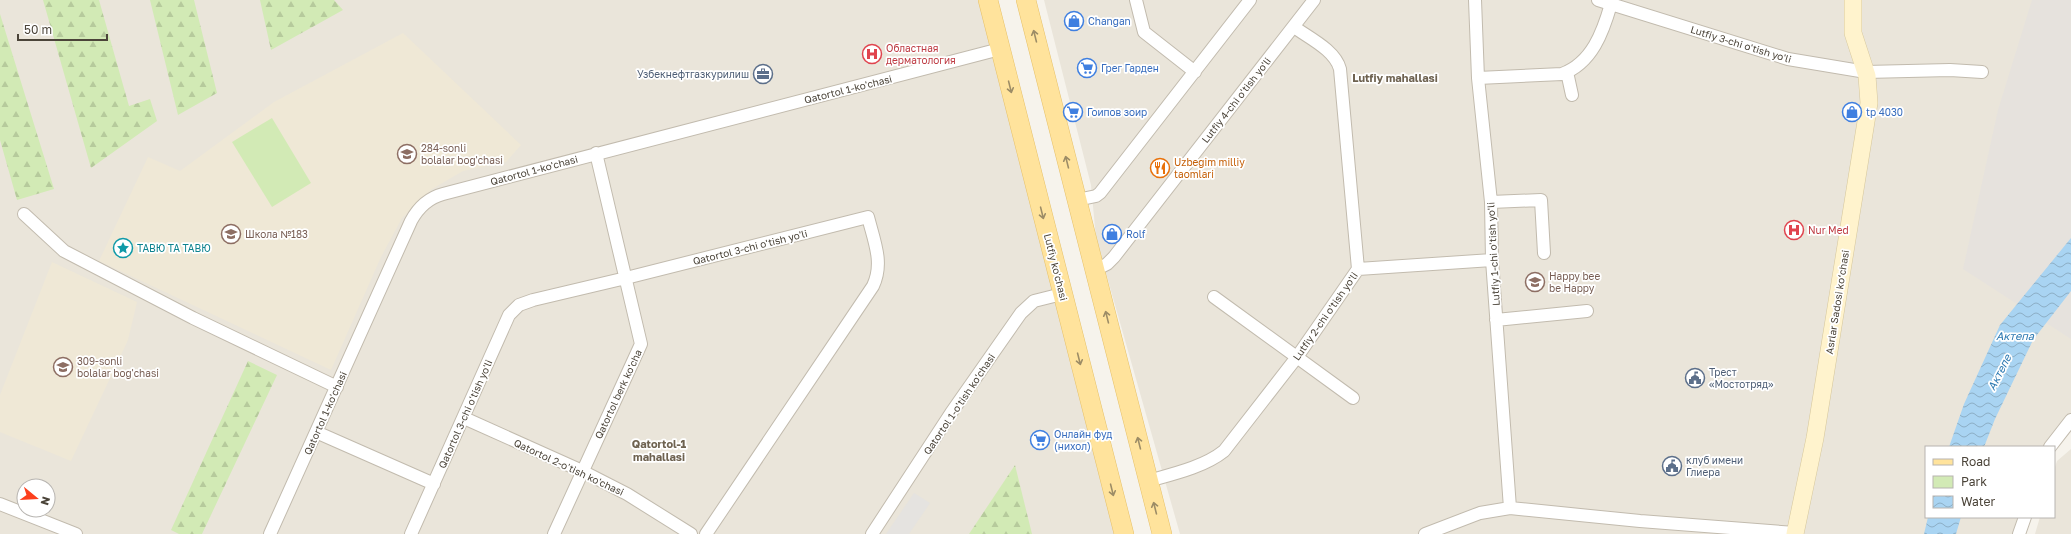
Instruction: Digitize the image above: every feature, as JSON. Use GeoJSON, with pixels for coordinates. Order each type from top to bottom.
{"type":"FeatureCollection","features":[{"type":"Feature","properties":{"kind":"main road","name":"Lutfiy ko'chasi"},"geometry":{"type":"LineString","coordinates":[[988,0],[1124,534]]}},
{"type":"Feature","properties":{"kind":"main road"},"geometry":{"type":"LineString","coordinates":[[1026,0],[1162,534]]}},
{"type":"Feature","properties":{"kind":"street"},"geometry":{"type":"LineString","coordinates":[[1136,0],[1144,32],[1195,72]]}},
{"type":"Feature","properties":{"kind":"street"},"geometry":{"type":"LineString","coordinates":[[1077,200],[1096,196],[1100,193],[1250,0]]}},
{"type":"Feature","properties":{"kind":"street","name":"Lutfiy 4-chi o'tish yo'li"},"geometry":{"type":"LineString","coordinates":[[1095,270],[1107,264],[1114,257],[1314,0]]}},
{"type":"Feature","properties":{"kind":"street","name":"Lutfiy 1-chi o'tish yo'li"},"geometry":{"type":"LineString","coordinates":[[1475,0],[1478,78],[1491,202],[1492,260],[1510,508]]}},
{"type":"Feature","properties":{"kind":"street","name":"Lutfiy 3-chi o'tish yo'li"},"geometry":{"type":"LineString","coordinates":[[1598,0],[1788,59],[1866,72],[1950,70],[1982,72]]}},
{"type":"Feature","properties":{"kind":"street","name":"Asrlar Sadosi ko‘chasi"},"geometry":{"type":"LineString","coordinates":[[1795,534],[1815,438],[1869,103],[1869,85],[1853,33],[1853,0]]}},
{"type":"Feature","properties":{"kind":"street"},"geometry":{"type":"LineString","coordinates":[[1478,78],[1562,74],[1578,66],[1592,50],[1605,23],[1611,4]]}},
{"type":"Feature","properties":{"kind":"street","name":"Lutfiy 2-chi o'tish yo'li"},"geometry":{"type":"LineString","coordinates":[[1148,481],[1173,474],[1207,460],[1224,451],[1296,357],[1358,268],[1340,69],[1338,62],[1332,54],[1294,27]]}},
{"type":"Feature","properties":{"kind":"street","name":"Qatortol 1-ko'chasi"},"geometry":{"type":"LineString","coordinates":[[270,534],[411,221],[425,203],[442,194],[1000,49]]}},
{"type":"Feature","properties":{"kind":"street"},"geometry":{"type":"LineString","coordinates":[[1567,72],[1572,95]]}},
{"type":"Feature","properties":{"kind":"street","name":"Qatortol berk ko'cha"},"geometry":{"type":"LineString","coordinates":[[554,534],[641,344],[596,154]]}},
{"type":"Feature","properties":{"kind":"street"},"geometry":{"type":"LineString","coordinates":[[1491,202],[1541,200],[1544,253]]}},
{"type":"Feature","properties":{"kind":"street"},"geometry":{"type":"LineString","coordinates":[[24,214],[64,251],[193,318],[337,387]]}},
{"type":"Feature","properties":{"kind":"street","name":"Qatortol 3-chi o'tish yo'li"},"geometry":{"type":"LineString","coordinates":[[411,534],[513,310],[525,302],[868,217],[879,260],[879,269],[873,286],[706,534]]}},
{"type":"Feature","properties":{"kind":"street"},"geometry":{"type":"LineString","coordinates":[[1358,268],[1492,260]]}},
{"type":"Feature","properties":{"kind":"street","name":"Qatortol 1-o'tish ko'chasi"},"geometry":{"type":"LineString","coordinates":[[872,534],[952,413],[1021,313],[1034,302],[1062,294]]}},
{"type":"Feature","properties":{"kind":"street"},"geometry":{"type":"LineString","coordinates":[[1214,297],[1353,398]]}},
{"type":"Feature","properties":{"kind":"street"},"geometry":{"type":"LineString","coordinates":[[1496,320],[1587,311]]}},
{"type":"Feature","properties":{"kind":"street","name":"Qatortol 2-o'tish ko'chasi"},"geometry":{"type":"LineString","coordinates":[[464,418],[582,471],[627,494],[691,534]]}},
{"type":"Feature","properties":{"kind":"street"},"geometry":{"type":"LineString","coordinates":[[2051,446],[2071,420]]}},
{"type":"Feature","properties":{"kind":"street"},"geometry":{"type":"LineString","coordinates":[[316,432],[434,484]]}},
{"type":"Feature","properties":{"kind":"street"},"geometry":{"type":"LineString","coordinates":[[0,504],[76,534]]}},
{"type":"Feature","properties":{"kind":"street"},"geometry":{"type":"LineString","coordinates":[[1426,534],[1480,514],[1510,508],[1795,534]]}},
{"type":"Feature","properties":{"kind":"street"},"geometry":{"type":"LineString","coordinates":[[2019,534],[2025,518]]}},
{"type":"Feature","properties":{"kind":"shaded area"},"geometry":{"type":"Polygon","coordinates":[[[0,0],[988,0],[1124,534],[0,534],[0,0]]]}},
{"type":"Feature","properties":{"kind":"shaded area","name":"Lutfiy mahallasi"},"geometry":{"type":"Polygon","coordinates":[[[1044,0],[2071,0],[2071,419],[2050,446],[1925,446],[1925,518],[2022,518],[2016,534],[1180,534],[1096,238],[1091,185],[1044,0]]]}},
{"type":"Feature","properties":{"kind":"shaded area"},"geometry":{"type":"Polygon","coordinates":[[[2032,0],[2071,0],[2071,339],[1963,269],[1998,110],[2032,0]]]}},
{"type":"Feature","properties":{"kind":"shaded area"},"geometry":{"type":"Polygon","coordinates":[[[403,33],[521,145],[506,162],[463,171],[432,189],[402,218],[381,257],[331,370],[99,261],[148,157],[180,171],[274,102],[403,33]]]}},
{"type":"Feature","properties":{"kind":"shaded area","name":"309-sonli bolalar bog'chasi"},"geometry":{"type":"Polygon","coordinates":[[[52,262],[137,302],[128,340],[71,461],[0,432],[0,395],[52,262]]]}},
{"type":"Feature","properties":{"kind":"shaded area"},"geometry":{"type":"Polygon","coordinates":[[[2071,449],[2071,534],[2035,534],[2040,518],[2055,518],[2055,467],[2057,461],[2071,449]]]}},
{"type":"Feature","properties":{"kind":"shaded area"},"geometry":{"type":"Polygon","coordinates":[[[914,493],[930,503],[909,534],[886,534],[914,493]]]}},
{"type":"Feature","properties":{"kind":"green space"},"geometry":{"type":"Polygon","coordinates":[[[43,0],[99,0],[129,106],[150,99],[157,121],[91,168],[43,0]]]}},
{"type":"Feature","properties":{"kind":"green space"},"geometry":{"type":"Polygon","coordinates":[[[150,0],[194,0],[217,93],[178,115],[150,0]]]}},
{"type":"Feature","properties":{"kind":"green space"},"geometry":{"type":"Polygon","coordinates":[[[260,0],[334,0],[343,10],[271,50],[260,0]]]}},
{"type":"Feature","properties":{"kind":"green space"},"geometry":{"type":"Polygon","coordinates":[[[0,14],[54,189],[17,200],[0,140],[0,14]]]}},
{"type":"Feature","properties":{"kind":"green space"},"geometry":{"type":"Polygon","coordinates":[[[272,118],[311,183],[272,207],[232,142],[272,118]]]}},
{"type":"Feature","properties":{"kind":"green space"},"geometry":{"type":"Polygon","coordinates":[[[248,361],[277,375],[202,534],[179,534],[171,530],[248,361]]]}},
{"type":"Feature","properties":{"kind":"green space"},"geometry":{"type":"Polygon","coordinates":[[[1015,465],[1032,534],[969,534],[1015,465]]]}},
{"type":"Feature","properties":{"kind":"water","name":"Актепа"},"geometry":{"type":"Polygon","coordinates":[[[2071,238],[2071,291],[2033,340],[1995,419],[1984,446],[1949,446],[1964,404],[2000,325],[2071,238]]]}},
{"type":"Feature","properties":{"kind":"water"},"geometry":{"type":"Polygon","coordinates":[[[1928,518],[1961,518],[1956,534],[1924,534],[1928,518]]]}},
{"type":"Feature","properties":{"kind":"place","name":"Changan"},"geometry":{"type":"Point","coordinates":[1074,21]}},
{"type":"Feature","properties":{"kind":"place","name":"Областная дерматология"},"geometry":{"type":"Point","coordinates":[872,54]}},
{"type":"Feature","properties":{"kind":"place","name":"Грег Гарден"},"geometry":{"type":"Point","coordinates":[1087,68]}},
{"type":"Feature","properties":{"kind":"place","name":"Узбекнефтгазкурилиш"},"geometry":{"type":"Point","coordinates":[763,74]}},
{"type":"Feature","properties":{"kind":"place","name":"Гоипов зоир"},"geometry":{"type":"Point","coordinates":[1073,112]}},
{"type":"Feature","properties":{"kind":"place","name":"tp 4030"},"geometry":{"type":"Point","coordinates":[1852,112]}},
{"type":"Feature","properties":{"kind":"place","name":"284-sonli bolalar bog'chasi"},"geometry":{"type":"Point","coordinates":[407,154]}},
{"type":"Feature","properties":{"kind":"place","name":"Uzbegim milliy taomlari"},"geometry":{"type":"Point","coordinates":[1160,168]}},
{"type":"Feature","properties":{"kind":"place","name":"Nur Med"},"geometry":{"type":"Point","coordinates":[1794,230]}},
{"type":"Feature","properties":{"kind":"place","name":"Школа №183"},"geometry":{"type":"Point","coordinates":[231,234]}},
{"type":"Feature","properties":{"kind":"place","name":"Rolf"},"geometry":{"type":"Point","coordinates":[1112,234]}},
{"type":"Feature","properties":{"kind":"place","name":"ТАВЮ ТА ТАВЮ"},"geometry":{"type":"Point","coordinates":[123,248]}},
{"type":"Feature","properties":{"kind":"place","name":"Happy bee be Happy"},"geometry":{"type":"Point","coordinates":[1535,282]}},
{"type":"Feature","properties":{"kind":"place","name":"309-sonli bolalar bog'chasi"},"geometry":{"type":"Point","coordinates":[63,367]}},
{"type":"Feature","properties":{"kind":"place","name":"Трест «Мостотряд»"},"geometry":{"type":"Point","coordinates":[1695,378]}},
{"type":"Feature","properties":{"kind":"place","name":"Онлайн фуд (нихол)"},"geometry":{"type":"Point","coordinates":[1040,440]}},
{"type":"Feature","properties":{"kind":"place","name":"клуб имени Глиера"},"geometry":{"type":"Point","coordinates":[1672,466]}},
{"type":"Feature","properties":{"kind":"district","name":"Lutfiy mahallasi"},"geometry":{"type":"Point","coordinates":[1395,77]}},
{"type":"Feature","properties":{"kind":"district","name":"Qatortol-1 mahallasi"},"geometry":{"type":"Point","coordinates":[659,449]}},
{"type":"Feature","properties":{"kind":"water label","name":"Актепе"},"geometry":{"type":"Point","coordinates":[1999,372]}}]}
